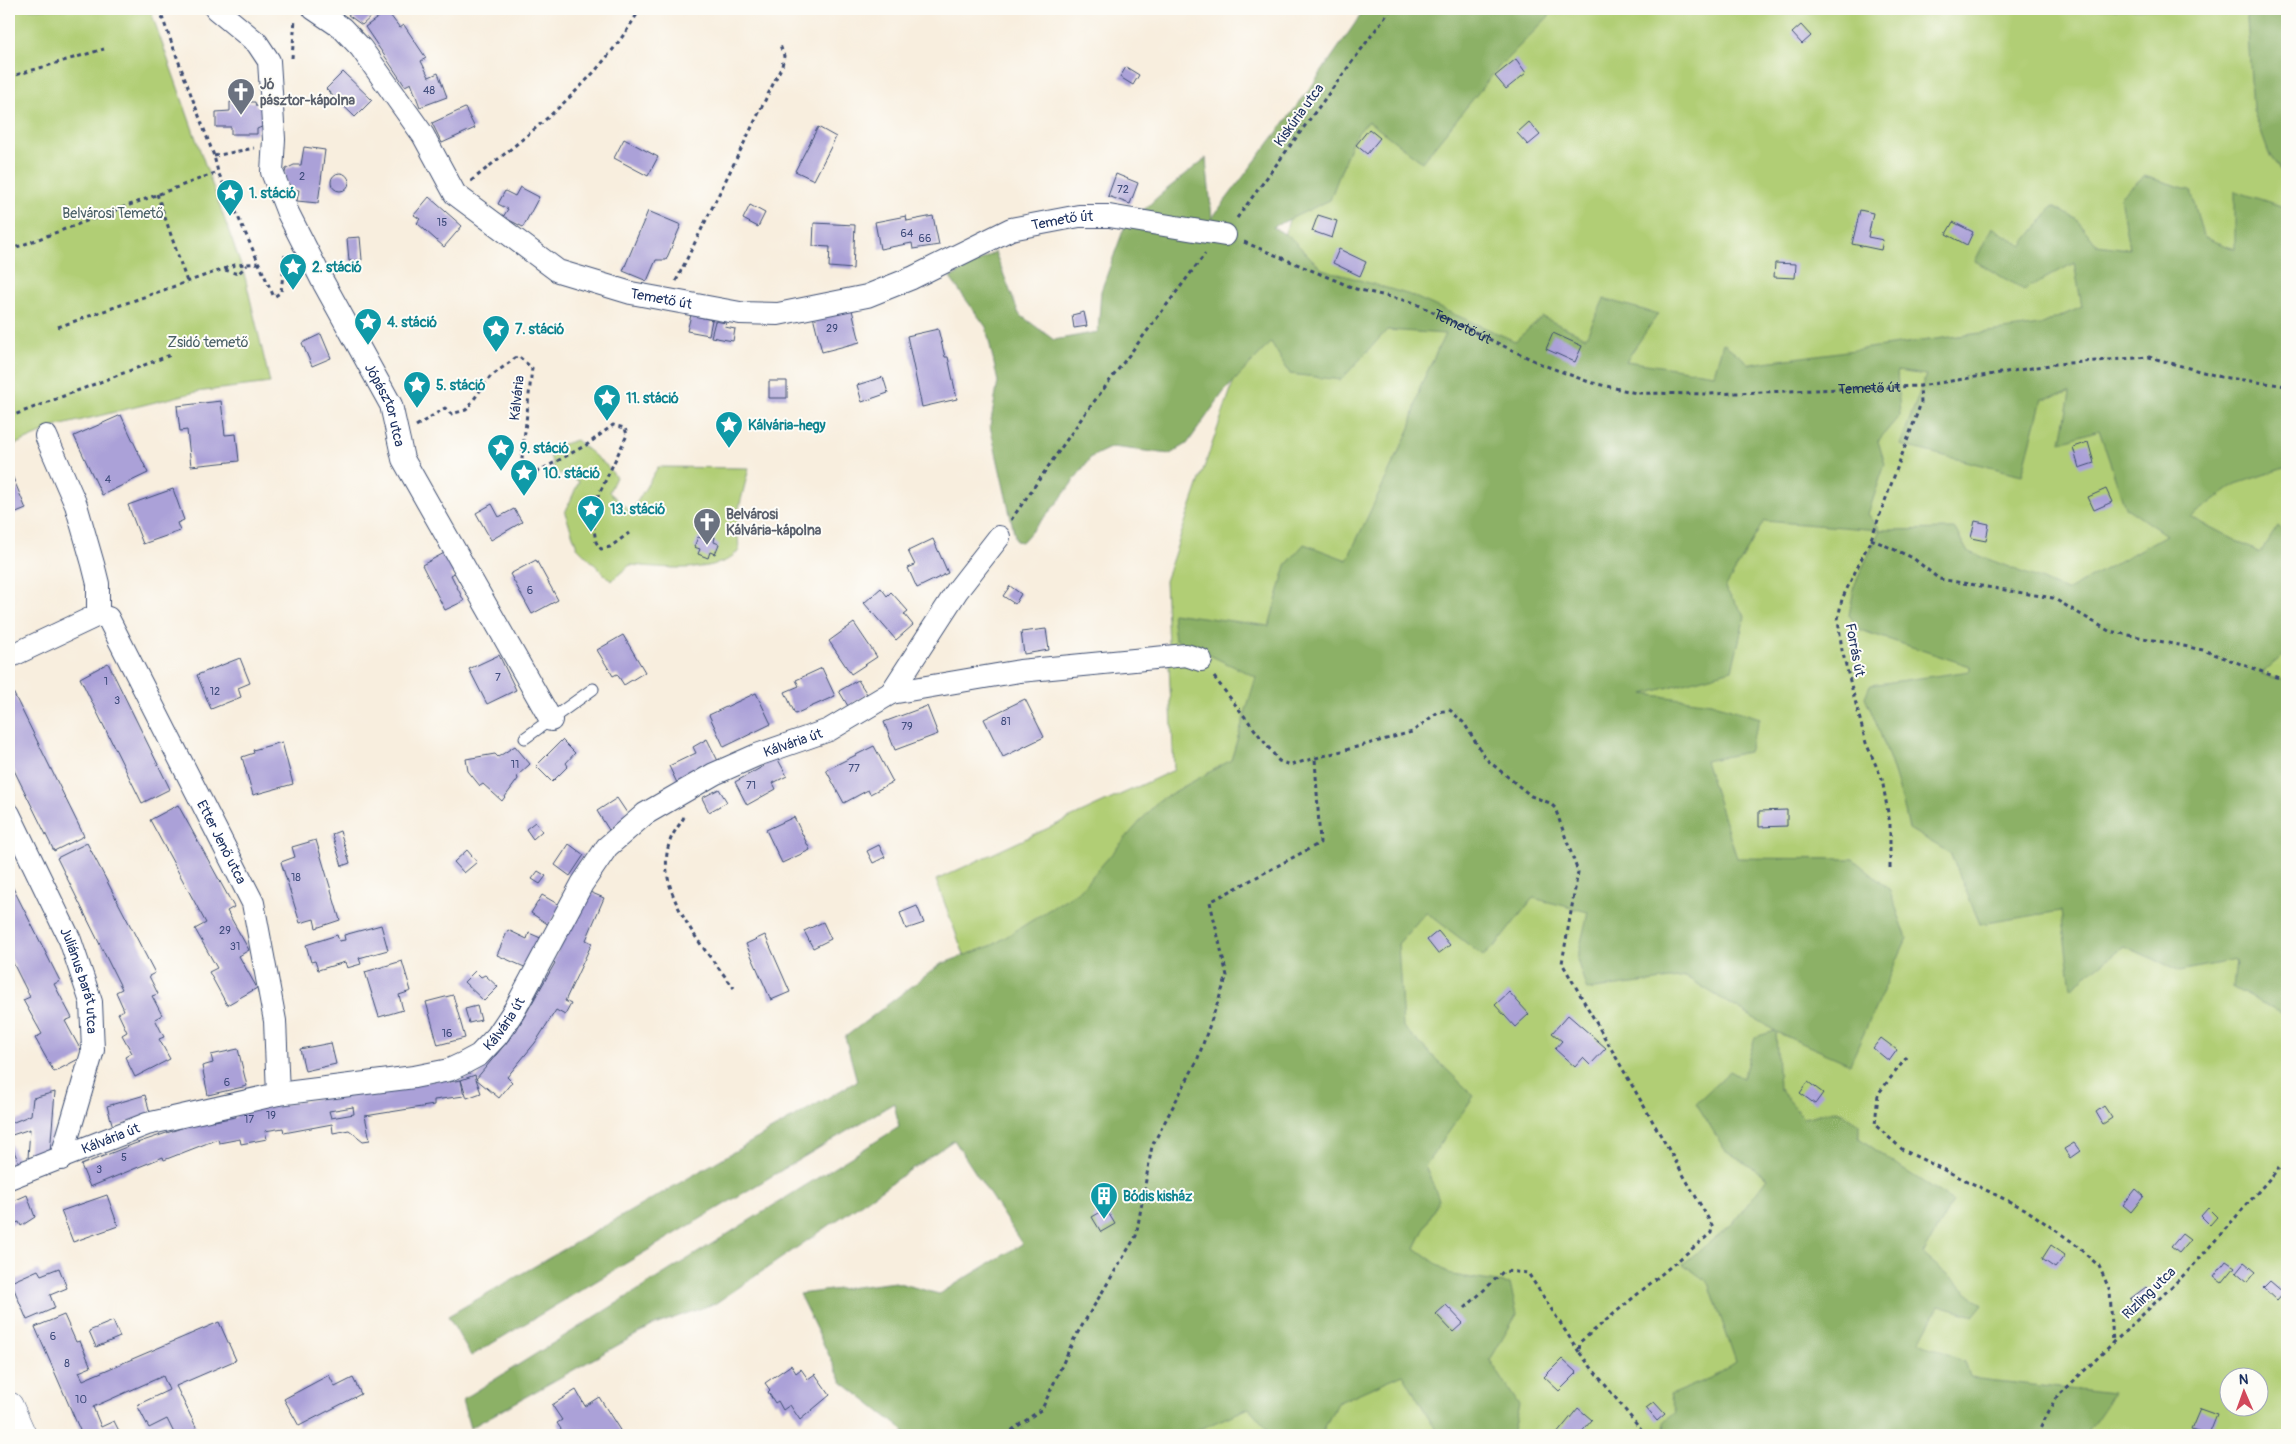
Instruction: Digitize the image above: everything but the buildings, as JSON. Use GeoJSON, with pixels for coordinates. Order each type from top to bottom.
{"type":"FeatureCollection","features":[{"type":"Feature","properties":{"kind":"main road"},"geometry":{"type":"LineString","coordinates":[[9,1406],[22,1435]]}},
{"type":"Feature","properties":{"kind":"street","name":"Jópásztor utca"},"geometry":{"type":"LineString","coordinates":[[216,9],[257,43],[270,61],[274,139],[272,172],[288,213],[322,280],[391,405],[403,459],[551,720]]}},
{"type":"Feature","properties":{"kind":"street","name":"Temető út"},"geometry":{"type":"LineString","coordinates":[[314,9],[342,28],[361,48],[423,135],[455,194],[558,271],[631,293],[740,313],[778,314],[866,296],[912,278],[1011,228],[1079,216],[1109,216],[1131,218],[1225,235]]}},
{"type":"Feature","properties":{"kind":"street"},"geometry":{"type":"LineString","coordinates":[[9,657],[98,616],[98,584],[91,555],[76,505],[46,436]]}},
{"type":"Feature","properties":{"kind":"street","name":"Kálvária út"},"geometry":{"type":"LineString","coordinates":[[890,693],[957,591],[999,537]]}},
{"type":"Feature","properties":{"kind":"street","name":"Etter Jenő utca"},"geometry":{"type":"LineString","coordinates":[[98,616],[108,618],[253,903],[275,1021],[278,1094]]}},
{"type":"Feature","properties":{"kind":"street","name":"Kálvária út"},"geometry":{"type":"LineString","coordinates":[[9,1178],[147,1124],[278,1094],[414,1077],[449,1070],[479,1054],[497,1036],[515,1009],[582,884],[607,847],[645,814],[714,774],[757,755],[828,730],[890,693],[1020,671],[1193,657]]}},
{"type":"Feature","properties":{"kind":"street","name":"Juliánus barát utca"},"geometry":{"type":"LineString","coordinates":[[9,814],[70,940],[91,1002],[93,1050],[61,1159]]}},
{"type":"Feature","properties":{"kind":"lane"},"geometry":{"type":"LineString","coordinates":[[525,738],[593,689]]}},
{"type":"Feature","properties":{"kind":"path"},"geometry":{"type":"LineString","coordinates":[[160,9],[218,172],[274,297],[281,292],[285,252]]}},
{"type":"Feature","properties":{"kind":"path"},"geometry":{"type":"LineString","coordinates":[[455,194],[552,115],[586,82],[619,44],[640,9]]}},
{"type":"Feature","properties":{"kind":"path","name":"Kiskúria utca"},"geometry":{"type":"LineString","coordinates":[[999,537],[1114,375],[1202,257],[1225,235],[1390,9]]}},
{"type":"Feature","properties":{"kind":"path"},"geometry":{"type":"LineString","coordinates":[[668,299],[782,66],[784,56],[780,45]]}},
{"type":"Feature","properties":{"kind":"path"},"geometry":{"type":"LineString","coordinates":[[9,77],[104,49]]}},
{"type":"Feature","properties":{"kind":"path"},"geometry":{"type":"LineString","coordinates":[[9,250],[218,172]]}},
{"type":"Feature","properties":{"kind":"path"},"geometry":{"type":"LineString","coordinates":[[157,194],[187,282]]}},
{"type":"Feature","properties":{"kind":"path","name":"Temető út"},"geometry":{"type":"LineString","coordinates":[[1225,235],[1356,289],[1412,302],[1541,364],[1589,382],[1636,392],[1710,394],[1920,386],[2056,364],[2150,357],[2221,377],[2287,386]]}},
{"type":"Feature","properties":{"kind":"path"},"geometry":{"type":"LineString","coordinates":[[224,269],[238,274],[248,264]]}},
{"type":"Feature","properties":{"kind":"path"},"geometry":{"type":"LineString","coordinates":[[58,328],[224,269],[258,264]]}},
{"type":"Feature","properties":{"kind":"path"},"geometry":{"type":"LineString","coordinates":[[9,417],[173,354]]}},
{"type":"Feature","properties":{"kind":"path","name":"Kálvária"},"geometry":{"type":"LineString","coordinates":[[399,438],[445,408],[451,414],[466,410],[490,377],[518,356],[532,368],[521,467],[530,476],[588,444],[613,425],[625,428],[627,435],[590,511],[596,542],[601,548],[610,547],[629,533]]}},
{"type":"Feature","properties":{"kind":"path","name":"Forrás út"},"geometry":{"type":"LineString","coordinates":[[1890,868],[1890,824],[1882,779],[1866,743],[1842,650],[1838,619],[1845,590],[1871,539],[1921,403],[1920,386]]}},
{"type":"Feature","properties":{"kind":"path"},"geometry":{"type":"LineString","coordinates":[[1871,539],[1914,558],[1939,579],[2054,598],[2109,631],[2204,650],[2287,681]]}},
{"type":"Feature","properties":{"kind":"path"},"geometry":{"type":"LineString","coordinates":[[1193,657],[1279,762],[1290,765],[1412,732],[1438,712],[1450,710],[1464,723],[1486,760],[1531,796],[1550,803],[1555,808],[1578,872],[1562,963],[1712,1226],[1711,1234],[1580,1342],[1579,1352]]}},
{"type":"Feature","properties":{"kind":"path"},"geometry":{"type":"LineString","coordinates":[[1004,1435],[1042,1409],[1074,1339],[1136,1236],[1152,1146],[1197,1061],[1227,976],[1210,902],[1320,843],[1315,758]]}},
{"type":"Feature","properties":{"kind":"path"},"geometry":{"type":"LineString","coordinates":[[680,794],[684,815],[670,840],[667,855],[671,889],[680,910],[698,940],[734,988]]}},
{"type":"Feature","properties":{"kind":"path"},"geometry":{"type":"LineString","coordinates":[[1908,1057],[1878,1094],[1875,1125],[1902,1150],[2025,1209],[2071,1241],[2099,1266],[2110,1292],[2113,1344]]}},
{"type":"Feature","properties":{"kind":"path","name":"Rizling utca"},"geometry":{"type":"LineString","coordinates":[[2037,1435],[2055,1399],[2192,1267],[2279,1168]]}},
{"type":"Feature","properties":{"kind":"path"},"geometry":{"type":"LineString","coordinates":[[1465,1308],[1504,1271],[1528,1273],[1579,1352],[1645,1435]]}},
{"type":"Feature","properties":{"kind":"green space","name":"Belvárosi Temető"},"geometry":{"type":"Polygon","coordinates":[[[9,9],[150,9],[245,277],[270,383],[196,392],[58,426],[9,447],[9,9]]]}},
{"type":"Feature","properties":{"kind":"green space"},"geometry":{"type":"Polygon","coordinates":[[[1365,9],[1556,9],[1499,67],[1422,162],[1368,121],[1353,139],[1330,200],[1273,227],[1291,238],[1322,269],[1410,295],[1515,341],[1542,317],[1586,337],[1604,299],[1658,314],[1626,361],[1714,374],[1723,343],[1750,364],[2040,325],[2082,307],[2074,263],[2024,290],[1975,261],[1992,227],[2022,246],[2053,206],[2076,219],[2097,245],[2129,249],[2120,197],[2144,176],[2191,190],[2203,237],[2235,249],[2235,191],[2287,208],[2287,467],[2236,484],[2191,517],[2260,553],[2278,526],[2287,534],[2287,652],[2261,674],[2287,681],[2287,1016],[2233,988],[2236,960],[2180,971],[2124,946],[2071,988],[2061,911],[1980,924],[1950,853],[1909,829],[1901,795],[1890,762],[1865,697],[1870,685],[1970,671],[1970,666],[1860,630],[1849,615],[1855,584],[1880,530],[1764,521],[1725,588],[1745,616],[1732,670],[1644,694],[1711,703],[1760,718],[1748,752],[1705,761],[1737,858],[1853,859],[1889,889],[1907,938],[1850,1064],[1776,1032],[1779,1088],[1803,1118],[1837,1110],[1859,1124],[1859,1138],[1901,1168],[1953,1201],[1923,1254],[1983,1305],[1974,1316],[1939,1306],[1920,1342],[1965,1361],[1970,1378],[2113,1394],[2085,1435],[1868,1435],[1851,1432],[1841,1435],[1665,1435],[1664,1423],[1676,1412],[1670,1395],[1711,1378],[1736,1362],[1709,1283],[1683,1264],[1732,1224],[1768,1178],[1725,1150],[1696,1103],[1730,1071],[1743,1078],[1755,1037],[1775,1031],[1686,977],[1587,990],[1577,960],[1588,912],[1533,898],[1497,944],[1483,956],[1426,912],[1398,944],[1403,1027],[1474,1096],[1425,1166],[1439,1199],[1415,1248],[1452,1275],[1510,1284],[1517,1314],[1490,1360],[1519,1405],[1512,1435],[1439,1435],[1403,1374],[1337,1403],[1321,1435],[1273,1435],[1249,1408],[1186,1435],[900,1435],[906,1432],[842,1382],[799,1294],[895,1282],[939,1294],[1022,1244],[954,1140],[716,1303],[652,1326],[470,1428],[462,1400],[899,1127],[894,1103],[471,1356],[448,1316],[857,1081],[845,1037],[941,964],[993,945],[1080,890],[1158,801],[1231,760],[1256,677],[1175,639],[1172,613],[1269,626],[1286,565],[1304,544],[1347,560],[1410,428],[1420,387],[1445,334],[1387,330],[1341,380],[1290,374],[1271,342],[1223,393],[1187,444],[1170,454],[1112,447],[1091,457],[1058,502],[1022,542],[1016,541],[990,426],[998,382],[986,327],[950,278],[995,252],[1019,314],[1054,340],[1098,332],[1101,291],[1124,228],[1161,194],[1206,158],[1212,218],[1309,90],[1365,9]],[[1897,371],[1900,415],[1878,441],[1885,464],[1868,514],[1881,530],[1955,529],[1967,551],[2066,591],[2166,535],[2125,507],[2099,430],[2061,442],[2070,393],[2042,399],[2022,475],[1900,445],[1926,375],[1897,371]]]}},
{"type":"Feature","properties":{"kind":"green space"},"geometry":{"type":"Polygon","coordinates":[[[1456,9],[2287,9],[2287,1435],[1016,1435],[1068,1234],[936,880],[1174,770],[1165,581],[1294,206],[1456,9]]]}},
{"type":"Feature","properties":{"kind":"green space"},"geometry":{"type":"Polygon","coordinates":[[[2248,9],[2287,9],[2287,180],[2269,154],[2253,110],[2248,9]]]}},
{"type":"Feature","properties":{"kind":"green space"},"geometry":{"type":"Polygon","coordinates":[[[576,440],[607,466],[616,477],[609,492],[631,512],[658,467],[749,468],[737,516],[739,551],[723,562],[700,567],[676,568],[630,565],[611,581],[577,547],[565,513],[579,481],[555,472],[548,449],[576,440]]]}},
{"type":"Feature","properties":{"kind":"place","name":"Jó pásztor-kápolna"},"geometry":{"type":"Point","coordinates":[241,116]}},
{"type":"Feature","properties":{"kind":"place","name":"1. stáció"},"geometry":{"type":"Point","coordinates":[230,217]}},
{"type":"Feature","properties":{"kind":"place","name":"2. stáció"},"geometry":{"type":"Point","coordinates":[293,291]}},
{"type":"Feature","properties":{"kind":"place","name":"4. stáció"},"geometry":{"type":"Point","coordinates":[368,346]}},
{"type":"Feature","properties":{"kind":"place","name":"7. stáció"},"geometry":{"type":"Point","coordinates":[496,353]}},
{"type":"Feature","properties":{"kind":"place","name":"5. stáció"},"geometry":{"type":"Point","coordinates":[417,409]}},
{"type":"Feature","properties":{"kind":"place","name":"11. stáció"},"geometry":{"type":"Point","coordinates":[607,422]}},
{"type":"Feature","properties":{"kind":"place","name":"Kálvária-hegy"},"geometry":{"type":"Point","coordinates":[729,449]}},
{"type":"Feature","properties":{"kind":"place","name":"9. stáció"},"geometry":{"type":"Point","coordinates":[501,472]}},
{"type":"Feature","properties":{"kind":"place","name":"10. stáció"},"geometry":{"type":"Point","coordinates":[524,497]}},
{"type":"Feature","properties":{"kind":"place","name":"13. stáció"},"geometry":{"type":"Point","coordinates":[591,533]}},
{"type":"Feature","properties":{"kind":"place","name":"Belvárosi Kálvária-kápolna"},"geometry":{"type":"Point","coordinates":[707,546]}},
{"type":"Feature","properties":{"kind":"place","name":"Bódis kisház"},"geometry":{"type":"Point","coordinates":[1104,1220]}},
{"type":"Feature","properties":{"kind":"park label","name":"Zsidó temető"},"geometry":{"type":"Point","coordinates":[208,342]}}]}
